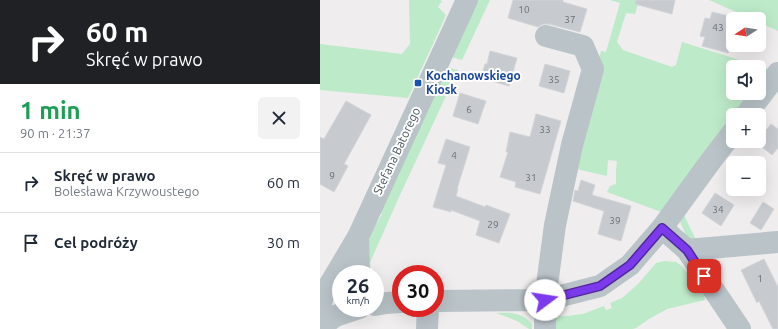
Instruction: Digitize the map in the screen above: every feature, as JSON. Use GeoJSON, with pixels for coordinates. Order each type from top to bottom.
{"type":"FeatureCollection","features":[{"type":"Feature","properties":{"kind":"street","name":"Stefana Batorego"},"geometry":{"type":"LineString","coordinates":[[332,303],[322,299],[358,236],[460,3]]}},
{"type":"Feature","properties":{"kind":"street"},"geometry":{"type":"LineString","coordinates":[[545,329],[545,300],[555,225],[572,145],[593,69],[583,46],[546,36]]}},
{"type":"Feature","properties":{"kind":"street"},"geometry":{"type":"LineString","coordinates":[[751,108],[778,73]]}},
{"type":"Feature","properties":{"kind":"street"},"geometry":{"type":"LineString","coordinates":[[444,301],[545,300],[600,286],[630,265],[662,228],[726,141]]}},
{"type":"Feature","properties":{"kind":"street"},"geometry":{"type":"LineString","coordinates":[[662,228],[687,250],[740,329]]}},
{"type":"Feature","properties":{"kind":"street","name":"Stefana Batorego"},"geometry":{"type":"LineString","coordinates":[[358,236],[359,265]]}},
{"type":"Feature","properties":{"kind":"street"},"geometry":{"type":"LineString","coordinates":[[687,250],[778,242]]}},
{"type":"Feature","properties":{"kind":"street"},"geometry":{"type":"LineString","coordinates":[[320,328],[334,317]]}},
{"type":"Feature","properties":{"kind":"street"},"geometry":{"type":"LineString","coordinates":[[427,329],[428,317]]}},
{"type":"Feature","properties":{"kind":"green space"},"geometry":{"type":"Polygon","coordinates":[[[409,0],[440,0],[442,1],[438,7],[446,15],[408,98],[320,90],[320,44],[402,54],[410,44],[409,0]]]}},
{"type":"Feature","properties":{"kind":"green space"},"geometry":{"type":"Polygon","coordinates":[[[478,0],[490,0],[462,60],[451,57],[478,0]]]}},
{"type":"Feature","properties":{"kind":"green space"},"geometry":{"type":"Polygon","coordinates":[[[610,0],[639,0],[635,14],[626,13],[617,42],[623,50],[672,67],[676,65],[682,42],[740,60],[726,60],[726,100],[751,100],[745,108],[726,108],[726,133],[664,213],[607,192],[610,186],[616,184],[617,161],[608,160],[607,176],[572,168],[601,51],[606,52],[620,3],[610,0]]]}},
{"type":"Feature","properties":{"kind":"green space"},"geometry":{"type":"Polygon","coordinates":[[[709,0],[778,0],[778,31],[766,25],[766,12],[736,12],[709,0]]]}},
{"type":"Feature","properties":{"kind":"green space"},"geometry":{"type":"Polygon","coordinates":[[[446,67],[458,70],[400,195],[370,265],[366,265],[364,248],[375,223],[377,223],[382,214],[380,212],[446,67]]]}},
{"type":"Feature","properties":{"kind":"green space"},"geometry":{"type":"Polygon","coordinates":[[[766,68],[772,70],[766,78],[766,68]]]}},
{"type":"Feature","properties":{"kind":"green space"},"geometry":{"type":"Polygon","coordinates":[[[684,215],[698,244],[687,238],[679,219],[684,215]]]}},
{"type":"Feature","properties":{"kind":"green space"},"geometry":{"type":"Polygon","coordinates":[[[664,261],[676,262],[682,266],[704,295],[705,300],[667,309],[633,329],[550,329],[550,317],[583,314],[604,306],[606,310],[612,308],[610,303],[622,298],[638,284],[656,263],[664,261]]]}},
{"type":"Feature","properties":{"kind":"green space"},"geometry":{"type":"Polygon","coordinates":[[[496,313],[511,313],[520,315],[532,324],[532,329],[529,329],[517,321],[496,313]]]}},
{"type":"Feature","properties":{"kind":"building"},"geometry":{"type":"Polygon","coordinates":[[[513,0],[563,0],[563,2],[587,9],[580,32],[549,24],[543,24],[538,27],[508,18],[513,0]]]}},
{"type":"Feature","properties":{"kind":"building"},"geometry":{"type":"Polygon","coordinates":[[[636,0],[675,0],[672,14],[635,4],[636,0]]]}},
{"type":"Feature","properties":{"kind":"building"},"geometry":{"type":"Polygon","coordinates":[[[712,12],[726,15],[726,52],[728,53],[702,46],[705,37],[700,36],[705,18],[710,19],[712,12]]]}},
{"type":"Feature","properties":{"kind":"building"},"geometry":{"type":"Polygon","coordinates":[[[490,51],[517,58],[509,86],[481,78],[485,64],[487,64],[490,51]]]}},
{"type":"Feature","properties":{"kind":"building"},"geometry":{"type":"Polygon","coordinates":[[[545,64],[570,71],[564,93],[539,86],[545,64]]]}},
{"type":"Feature","properties":{"kind":"building"},"geometry":{"type":"Polygon","coordinates":[[[460,93],[486,101],[478,124],[453,116],[460,93]]]}},
{"type":"Feature","properties":{"kind":"building"},"geometry":{"type":"Polygon","coordinates":[[[346,101],[371,115],[344,164],[348,166],[334,192],[320,184],[320,137],[324,139],[346,101]]]}},
{"type":"Feature","properties":{"kind":"building"},"geometry":{"type":"Polygon","coordinates":[[[536,114],[561,121],[540,194],[515,187],[516,182],[500,177],[508,152],[506,152],[510,132],[530,137],[536,114]]]}},
{"type":"Feature","properties":{"kind":"building"},"geometry":{"type":"Polygon","coordinates":[[[771,124],[778,129],[778,148],[772,155],[763,148],[766,148],[766,130],[771,124]]]}},
{"type":"Feature","properties":{"kind":"building"},"geometry":{"type":"Polygon","coordinates":[[[446,139],[470,147],[456,196],[485,207],[486,205],[510,214],[499,243],[476,235],[480,221],[451,210],[451,212],[433,207],[446,165],[438,163],[446,139]]]}},
{"type":"Feature","properties":{"kind":"building"},"geometry":{"type":"Polygon","coordinates":[[[581,180],[595,185],[592,195],[631,206],[621,241],[598,234],[604,211],[573,201],[575,190],[578,191],[581,180]]]}},
{"type":"Feature","properties":{"kind":"building"},"geometry":{"type":"Polygon","coordinates":[[[715,193],[734,205],[721,226],[702,213],[715,193]]]}},
{"type":"Feature","properties":{"kind":"building"},"geometry":{"type":"Polygon","coordinates":[[[763,202],[774,209],[761,230],[750,223],[763,202]]]}},
{"type":"Feature","properties":{"kind":"building"},"geometry":{"type":"Polygon","coordinates":[[[764,259],[778,287],[778,329],[773,329],[759,301],[757,303],[741,270],[764,259]]]}},
{"type":"Feature","properties":{"kind":"place","name":"Kochanowskiego Kiosk"},"geometry":{"type":"Point","coordinates":[418,83]}},
{"type":"Feature","properties":{"kind":"route"},"geometry":{"type":"LineString","coordinates":[[545,300],[600,286],[630,265],[662,228],[687,250],[704,276]]}}]}
